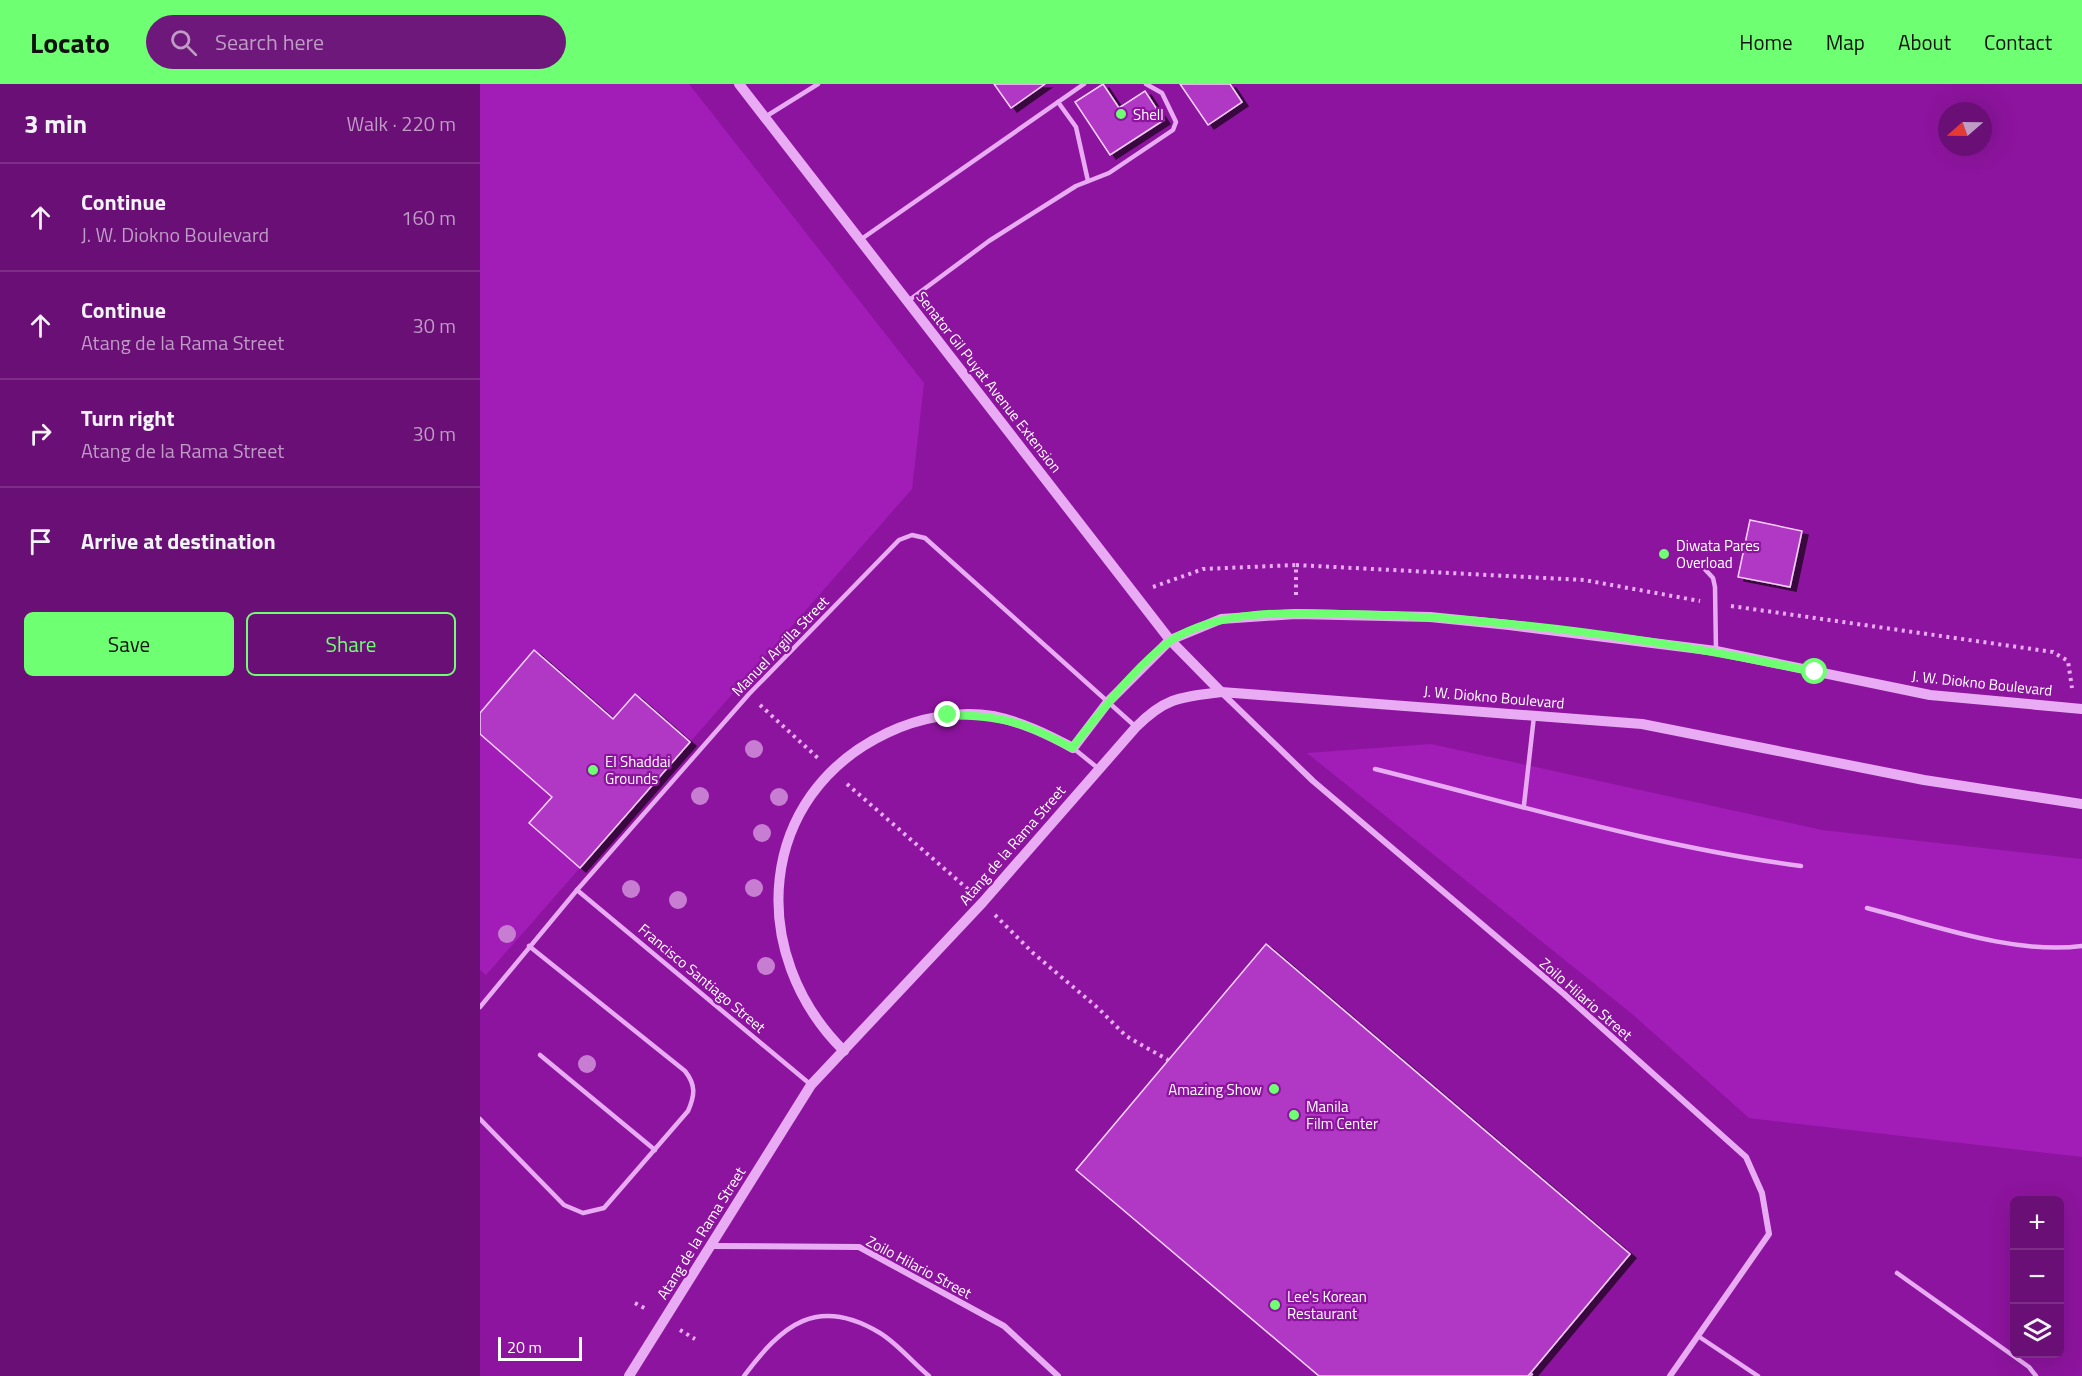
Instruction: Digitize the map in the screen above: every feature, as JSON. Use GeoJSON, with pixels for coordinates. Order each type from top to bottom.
{"type":"FeatureCollection","features":[{"type":"Feature","properties":{"kind":"street","name":"Senator Gil Puyat Avenue Extension"},"geometry":{"type":"LineString","coordinates":[[740,84],[1170,640],[1221,692]]}},
{"type":"Feature","properties":{"kind":"street","name":"J. W. Diokno Boulevard"},"geometry":{"type":"LineString","coordinates":[[1170,640],[1221,619],[1296,614],[1430,617],[1716,651],[1930,695],[2079,709]]}},
{"type":"Feature","properties":{"kind":"street"},"geometry":{"type":"LineString","coordinates":[[844,1051],[822,1029],[801,994],[787,963],[779,929],[778,894],[783,860],[793,827],[810,797],[831,770],[866,743],[905,724],[948,715],[992,716],[1034,727],[1072,748],[1108,702],[1170,640]]}},
{"type":"Feature","properties":{"kind":"street","name":"J. W. Diokno Boulevard"},"geometry":{"type":"LineString","coordinates":[[1221,692],[1642,724],[1924,780],[2082,804]]}},
{"type":"Feature","properties":{"kind":"street","name":"Atang de la Rama Street"},"geometry":{"type":"LineString","coordinates":[[629,1376],[811,1085],[982,902],[1155,708],[1179,698],[1221,692]]}},
{"type":"Feature","properties":{"kind":"street","name":"Zoilo Hilario Street"},"geometry":{"type":"LineString","coordinates":[[1221,692],[1313,781],[1564,994],[1746,1157],[1762,1192],[1767,1212],[1768,1234],[1670,1376]]}},
{"type":"Feature","properties":{"kind":"street","name":"Zoilo Hilario Street"},"geometry":{"type":"LineString","coordinates":[[710,1246],[859,1246],[1004,1326],[1058,1376]]}},
{"type":"Feature","properties":{"kind":"lane"},"geometry":{"type":"LineString","coordinates":[[765,117],[818,84]]}},
{"type":"Feature","properties":{"kind":"lane"},"geometry":{"type":"LineString","coordinates":[[860,240],[1084,84]]}},
{"type":"Feature","properties":{"kind":"lane"},"geometry":{"type":"LineString","coordinates":[[908,301],[989,241],[1088,182],[1109,173],[1173,130],[1176,122],[1162,93],[1146,84]]}},
{"type":"Feature","properties":{"kind":"lane"},"geometry":{"type":"LineString","coordinates":[[1058,102],[1076,127],[1088,182]]}},
{"type":"Feature","properties":{"kind":"lane","name":"Manuel Argilla Street"},"geometry":{"type":"LineString","coordinates":[[480,1007],[577,890],[749,694],[899,540],[912,535],[925,538],[1136,727]]}},
{"type":"Feature","properties":{"kind":"lane"},"geometry":{"type":"LineString","coordinates":[[1701,565],[1713,578],[1716,651]]}},
{"type":"Feature","properties":{"kind":"lane"},"geometry":{"type":"LineString","coordinates":[[1524,805],[1534,714]]}},
{"type":"Feature","properties":{"kind":"lane"},"geometry":{"type":"LineString","coordinates":[[1072,748],[1099,769]]}},
{"type":"Feature","properties":{"kind":"lane"},"geometry":{"type":"LineString","coordinates":[[1375,769],[1524,805],[1610,830],[1801,866]]}},
{"type":"Feature","properties":{"kind":"lane","name":"Francisco Santiago Street"},"geometry":{"type":"LineString","coordinates":[[577,890],[811,1085]]}},
{"type":"Feature","properties":{"kind":"lane"},"geometry":{"type":"LineString","coordinates":[[1867,908],[2031,947],[2062,949],[2082,946]]}},
{"type":"Feature","properties":{"kind":"lane"},"geometry":{"type":"LineString","coordinates":[[480,1119],[564,1206],[583,1213],[604,1208],[688,1111],[694,1095],[693,1080],[685,1071],[530,946]]}},
{"type":"Feature","properties":{"kind":"lane"},"geometry":{"type":"LineString","coordinates":[[540,1054],[656,1150]]}},
{"type":"Feature","properties":{"kind":"lane"},"geometry":{"type":"LineString","coordinates":[[1897,1273],[2029,1367],[2036,1376]]}},
{"type":"Feature","properties":{"kind":"lane"},"geometry":{"type":"LineString","coordinates":[[744,1376],[766,1346],[785,1330],[814,1317],[832,1316],[851,1318],[882,1334],[929,1376]]}},
{"type":"Feature","properties":{"kind":"lane"},"geometry":{"type":"LineString","coordinates":[[1698,1336],[1758,1376]]}},
{"type":"Feature","properties":{"kind":"path"},"geometry":{"type":"LineString","coordinates":[[1296,565],[1296,614]]}},
{"type":"Feature","properties":{"kind":"path"},"geometry":{"type":"LineString","coordinates":[[1134,594],[1203,569],[1296,565],[1584,580],[1715,603],[2061,655],[2068,661],[2079,709]]}},
{"type":"Feature","properties":{"kind":"path"},"geometry":{"type":"LineString","coordinates":[[749,694],[831,770],[982,902],[1033,953],[1098,1008],[1126,1036],[1168,1060]]}},
{"type":"Feature","properties":{"kind":"shaded area"},"geometry":{"type":"Polygon","coordinates":[[[480,84],[689,84],[924,383],[912,489],[486,975],[480,970],[480,84]]]}},
{"type":"Feature","properties":{"kind":"shaded area"},"geometry":{"type":"Polygon","coordinates":[[[1431,744],[1822,830],[2082,859],[2082,1157],[1749,1118],[1631,1013],[1307,753],[1431,744]]]}},
{"type":"Feature","properties":{"kind":"building"},"geometry":{"type":"Polygon","coordinates":[[[994,84],[1045,84],[1011,108],[994,84]]]}},
{"type":"Feature","properties":{"kind":"building","name":"Shell"},"geometry":{"type":"Polygon","coordinates":[[[1103,84],[1119,108],[1145,91],[1164,120],[1110,155],[1075,102],[1103,84]]]}},
{"type":"Feature","properties":{"kind":"building"},"geometry":{"type":"Polygon","coordinates":[[[1180,84],[1230,84],[1242,102],[1208,125],[1180,84]]]}},
{"type":"Feature","properties":{"kind":"building"},"geometry":{"type":"Polygon","coordinates":[[[1750,520],[1802,531],[1790,587],[1738,577],[1750,520]]]}},
{"type":"Feature","properties":{"kind":"building","name":"El Shaddai Grounds"},"geometry":{"type":"Polygon","coordinates":[[[534,650],[613,719],[635,694],[690,742],[580,868],[529,823],[552,797],[480,734],[480,713],[534,650]]]}},
{"type":"Feature","properties":{"kind":"building","name":"Manila Film Center"},"geometry":{"type":"Polygon","coordinates":[[[1266,944],[1630,1254],[1528,1376],[1319,1376],[1076,1170],[1266,944]]]}},
{"type":"Feature","properties":{"kind":"place","name":"Shell"},"geometry":{"type":"Point","coordinates":[1121,114]}},
{"type":"Feature","properties":{"kind":"place","name":"Diwata Pares Overload"},"geometry":{"type":"Point","coordinates":[1664,554]}},
{"type":"Feature","properties":{"kind":"place","name":"El Shaddai Grounds"},"geometry":{"type":"Point","coordinates":[593,770]}},
{"type":"Feature","properties":{"kind":"place","name":"Amazing Show"},"geometry":{"type":"Point","coordinates":[1274,1089]}},
{"type":"Feature","properties":{"kind":"place","name":"Manila Film Center"},"geometry":{"type":"Point","coordinates":[1294,1115]}},
{"type":"Feature","properties":{"kind":"place","name":"Lee's Korean Restaurant"},"geometry":{"type":"Point","coordinates":[1275,1305]}},
{"type":"Feature","properties":{"kind":"route"},"geometry":{"type":"LineString","coordinates":[[948,715],[992,716],[1034,727],[1072,748],[1108,702],[1170,640],[1221,619],[1296,614],[1430,617],[1509,625],[1716,651],[1815,672]]}}]}
